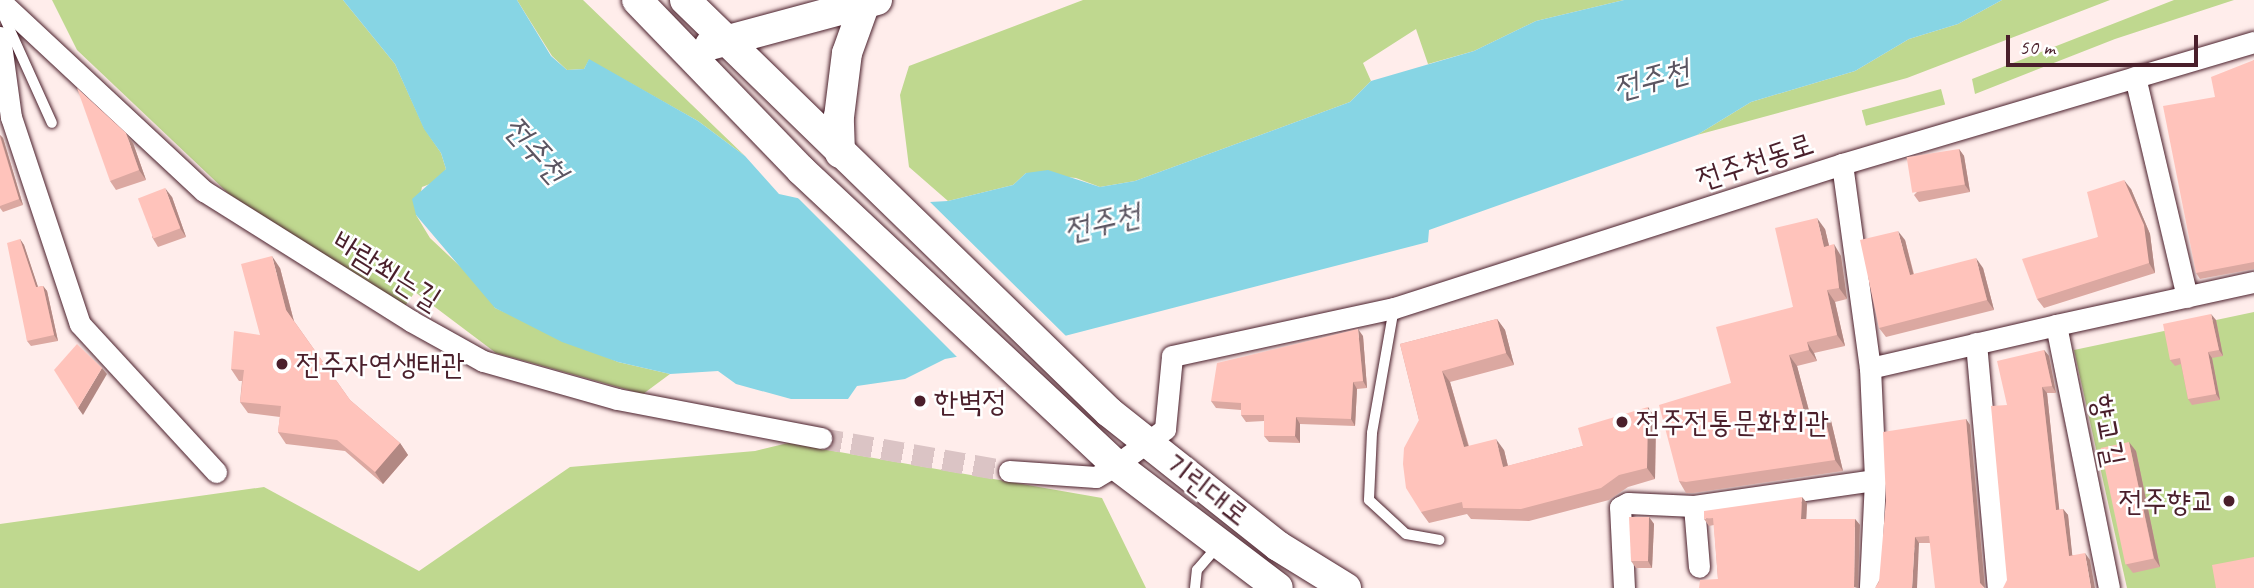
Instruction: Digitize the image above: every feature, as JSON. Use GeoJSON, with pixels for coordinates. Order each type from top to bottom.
{"type":"FeatureCollection","features":[{"type":"Feature","properties":{"kind":"street","name":"기린대로"},"geometry":{"type":"LineString","coordinates":[[637,0],[801,170],[1116,465],[1278,588]]}},
{"type":"Feature","properties":{"kind":"street","name":"기린대로"},"geometry":{"type":"LineString","coordinates":[[685,0],[1074,381],[1278,545],[1346,588]]}},
{"type":"Feature","properties":{"kind":"street","name":"바람쐬는길"},"geometry":{"type":"LineString","coordinates":[[0,1],[204,191],[411,321],[483,361],[617,399],[821,438]]}},
{"type":"Feature","properties":{"kind":"street"},"geometry":{"type":"LineString","coordinates":[[686,52],[867,1]]}},
{"type":"Feature","properties":{"kind":"street"},"geometry":{"type":"LineString","coordinates":[[840,153],[842,86],[847,53],[867,1]]}},
{"type":"Feature","properties":{"kind":"street"},"geometry":{"type":"LineString","coordinates":[[0,37],[11,117],[80,324],[215,472]]}},
{"type":"Feature","properties":{"kind":"street","name":"전주천동로"},"geometry":{"type":"LineString","coordinates":[[1146,441],[1165,429],[1172,356],[1394,308],[1842,164],[2254,42]]}},
{"type":"Feature","properties":{"kind":"street"},"geometry":{"type":"LineString","coordinates":[[2135,76],[2187,297]]}},
{"type":"Feature","properties":{"kind":"street"},"geometry":{"type":"LineString","coordinates":[[1842,164],[1870,368],[1874,480],[1870,588]]}},
{"type":"Feature","properties":{"kind":"street"},"geometry":{"type":"LineString","coordinates":[[1870,368],[2254,282]]}},
{"type":"Feature","properties":{"kind":"street","name":"향교길"},"geometry":{"type":"LineString","coordinates":[[2056,325],[2109,588]]}},
{"type":"Feature","properties":{"kind":"street"},"geometry":{"type":"LineString","coordinates":[[1976,343],[1998,588]]}},
{"type":"Feature","properties":{"kind":"street"},"geometry":{"type":"LineString","coordinates":[[1009,471],[1096,477],[1146,441]]}},
{"type":"Feature","properties":{"kind":"street"},"geometry":{"type":"LineString","coordinates":[[1624,588],[1619,508],[1636,502],[1694,506],[1874,480]]}},
{"type":"Feature","properties":{"kind":"street"},"geometry":{"type":"LineString","coordinates":[[1694,506],[1699,567]]}},
{"type":"Feature","properties":{"kind":"lane"},"geometry":{"type":"LineString","coordinates":[[0,8],[52,123]]}},
{"type":"Feature","properties":{"kind":"lane"},"geometry":{"type":"LineString","coordinates":[[1394,308],[1372,433],[1369,500],[1406,534],[1439,540]]}},
{"type":"Feature","properties":{"kind":"lane"},"geometry":{"type":"LineString","coordinates":[[1195,588],[1197,570],[1221,543]]}},
{"type":"Feature","properties":{"kind":"green space"},"geometry":{"type":"Polygon","coordinates":[[[52,0],[343,0],[395,64],[424,128],[441,153],[446,169],[438,181],[422,187],[416,215],[430,238],[483,288],[495,308],[618,362],[670,374],[643,394],[496,353],[415,292],[405,306],[229,194],[77,50],[52,0]]]}},
{"type":"Feature","properties":{"kind":"green space"},"geometry":{"type":"Polygon","coordinates":[[[517,0],[583,0],[745,156],[698,121],[589,60],[584,69],[567,70],[552,56],[517,0]]]}},
{"type":"Feature","properties":{"kind":"green space"},"geometry":{"type":"Polygon","coordinates":[[[1083,0],[1624,0],[1536,21],[1474,51],[1428,64],[1416,29],[1363,63],[1371,81],[1350,102],[1135,181],[1100,187],[1076,178],[1026,173],[1013,185],[948,201],[909,167],[900,95],[909,66],[1083,0]]]}},
{"type":"Feature","properties":{"kind":"green space"},"geometry":{"type":"Polygon","coordinates":[[[2002,0],[2110,0],[1907,78],[1697,135],[1751,102],[1855,71],[1909,39],[1958,24],[2002,0]]]}},
{"type":"Feature","properties":{"kind":"green space"},"geometry":{"type":"Polygon","coordinates":[[[2174,0],[2234,0],[2115,39],[1975,94],[1972,79],[2174,0]]]}},
{"type":"Feature","properties":{"kind":"green space"},"geometry":{"type":"Polygon","coordinates":[[[1941,89],[1945,104],[1866,126],[1862,110],[1941,89]]]}},
{"type":"Feature","properties":{"kind":"green space"},"geometry":{"type":"Polygon","coordinates":[[[2254,312],[2254,588],[2127,588],[2074,350],[2254,312]]]}},
{"type":"Feature","properties":{"kind":"green space"},"geometry":{"type":"Polygon","coordinates":[[[788,443],[1102,498],[1146,588],[0,588],[0,524],[264,487],[419,571],[570,467],[755,451],[788,443]]]}},
{"type":"Feature","properties":{"kind":"water","name":"전주천"},"geometry":{"type":"Polygon","coordinates":[[[343,0],[517,0],[551,56],[567,70],[584,69],[589,59],[698,121],[745,156],[779,194],[838,207],[948,201],[1013,185],[1026,173],[1048,170],[1100,187],[1135,181],[1350,102],[1371,81],[1474,51],[1536,21],[1624,0],[2002,0],[1958,24],[1909,39],[1855,71],[1751,102],[1697,135],[1429,230],[1428,242],[1053,339],[945,359],[905,379],[857,386],[848,399],[791,399],[736,384],[718,371],[670,374],[618,362],[562,342],[495,308],[416,215],[412,199],[446,169],[441,153],[424,129],[395,64],[343,0]]]}},
{"type":"Feature","properties":{"kind":"pier"},"geometry":{"type":"Polygon","coordinates":[[[793,193],[838,204],[927,199],[1068,338],[960,360],[793,193]]]}},
{"type":"Feature","properties":{"kind":"building"},"geometry":{"type":"Polygon","coordinates":[[[2254,60],[2254,262],[2196,273],[2163,106],[2215,97],[2211,77],[2254,60]]]}},
{"type":"Feature","properties":{"kind":"building"},"geometry":{"type":"Polygon","coordinates":[[[77,88],[126,133],[139,170],[110,181],[77,88]]]}},
{"type":"Feature","properties":{"kind":"building"},"geometry":{"type":"Polygon","coordinates":[[[0,137],[19,199],[0,206],[0,137]]]}},
{"type":"Feature","properties":{"kind":"building"},"geometry":{"type":"Polygon","coordinates":[[[1959,149],[1965,185],[1912,193],[1907,157],[1959,149]]]}},
{"type":"Feature","properties":{"kind":"building"},"geometry":{"type":"Polygon","coordinates":[[[2124,180],[2144,225],[2149,263],[2037,299],[2022,259],[2098,237],[2087,192],[2124,180]]]}},
{"type":"Feature","properties":{"kind":"building"},"geometry":{"type":"Polygon","coordinates":[[[165,188],[180,228],[153,239],[138,198],[165,188]]]}},
{"type":"Feature","properties":{"kind":"building"},"geometry":{"type":"Polygon","coordinates":[[[1817,218],[1824,247],[1834,244],[1839,288],[1827,290],[1837,335],[1807,342],[1809,350],[1789,355],[1805,415],[1823,410],[1835,460],[1679,481],[1659,405],[1731,383],[1716,327],[1793,307],[1775,228],[1817,218]]]}},
{"type":"Feature","properties":{"kind":"building"},"geometry":{"type":"Polygon","coordinates":[[[1898,231],[1910,275],[1976,258],[1987,300],[1879,328],[1860,240],[1898,231]]]}},
{"type":"Feature","properties":{"kind":"building"},"geometry":{"type":"Polygon","coordinates":[[[20,239],[36,287],[43,286],[54,335],[27,341],[7,243],[20,239]]]}},
{"type":"Feature","properties":{"kind":"building","name":"전주자연생태관"},"geometry":{"type":"Polygon","coordinates":[[[272,256],[286,310],[350,400],[400,443],[375,472],[337,440],[278,432],[281,406],[240,402],[244,370],[231,369],[234,331],[260,335],[241,264],[272,256]]]}},
{"type":"Feature","properties":{"kind":"building"},"geometry":{"type":"Polygon","coordinates":[[[2211,314],[2219,350],[2208,352],[2216,394],[2188,399],[2180,358],[2170,360],[2163,324],[2211,314]]]}},
{"type":"Feature","properties":{"kind":"building"},"geometry":{"type":"Polygon","coordinates":[[[1497,319],[1506,353],[1442,371],[1464,447],[1496,439],[1503,467],[1583,446],[1578,428],[1648,407],[1647,468],[1619,475],[1601,488],[1521,509],[1463,508],[1462,502],[1421,512],[1406,488],[1403,464],[1404,448],[1419,420],[1400,344],[1497,319]]]}},
{"type":"Feature","properties":{"kind":"building"},"geometry":{"type":"Polygon","coordinates":[[[1358,329],[1363,381],[1353,382],[1351,419],[1296,417],[1295,436],[1264,436],[1264,415],[1241,415],[1241,403],[1211,401],[1217,363],[1358,329]]]}},
{"type":"Feature","properties":{"kind":"building"},"geometry":{"type":"Polygon","coordinates":[[[77,344],[102,368],[78,408],[54,370],[77,344]]]}},
{"type":"Feature","properties":{"kind":"building"},"geometry":{"type":"Polygon","coordinates":[[[2044,350],[2052,386],[2042,387],[2056,510],[2063,509],[2069,556],[2085,553],[2091,588],[2003,588],[2007,580],[1991,406],[2007,405],[1997,361],[2044,350]]]}},
{"type":"Feature","properties":{"kind":"building"},"geometry":{"type":"Polygon","coordinates":[[[1966,419],[1980,583],[1984,588],[1935,588],[1929,536],[1915,537],[1912,588],[1875,588],[1879,582],[1886,500],[1883,432],[1966,419]]]}},
{"type":"Feature","properties":{"kind":"building"},"geometry":{"type":"Polygon","coordinates":[[[2129,442],[2154,558],[2125,564],[2101,448],[2129,442]]]}},
{"type":"Feature","properties":{"kind":"building"},"geometry":{"type":"Polygon","coordinates":[[[1802,497],[1801,519],[1855,519],[1855,588],[1699,588],[1700,580],[1718,579],[1713,518],[1704,519],[1704,511],[1802,497]]]}},
{"type":"Feature","properties":{"kind":"building"},"geometry":{"type":"Polygon","coordinates":[[[1629,517],[1649,517],[1648,561],[1631,561],[1629,517]]]}},
{"type":"Feature","properties":{"kind":"building"},"geometry":{"type":"Polygon","coordinates":[[[2254,557],[2254,588],[2216,588],[2212,565],[2254,557]]]}},
{"type":"Feature","properties":{"kind":"tunnel"},"geometry":{"type":"LineString","coordinates":[[821,438],[1009,471]]}},
{"type":"Feature","properties":{"kind":"place","name":"전주자연생태관"},"geometry":{"type":"Point","coordinates":[282,364]}},
{"type":"Feature","properties":{"kind":"place","name":"한벽정"},"geometry":{"type":"Point","coordinates":[920,401]}},
{"type":"Feature","properties":{"kind":"place","name":"전주전통문화회관"},"geometry":{"type":"Point","coordinates":[1622,422]}},
{"type":"Feature","properties":{"kind":"place","name":"전주향교"},"geometry":{"type":"Point","coordinates":[2229,501]}}]}
